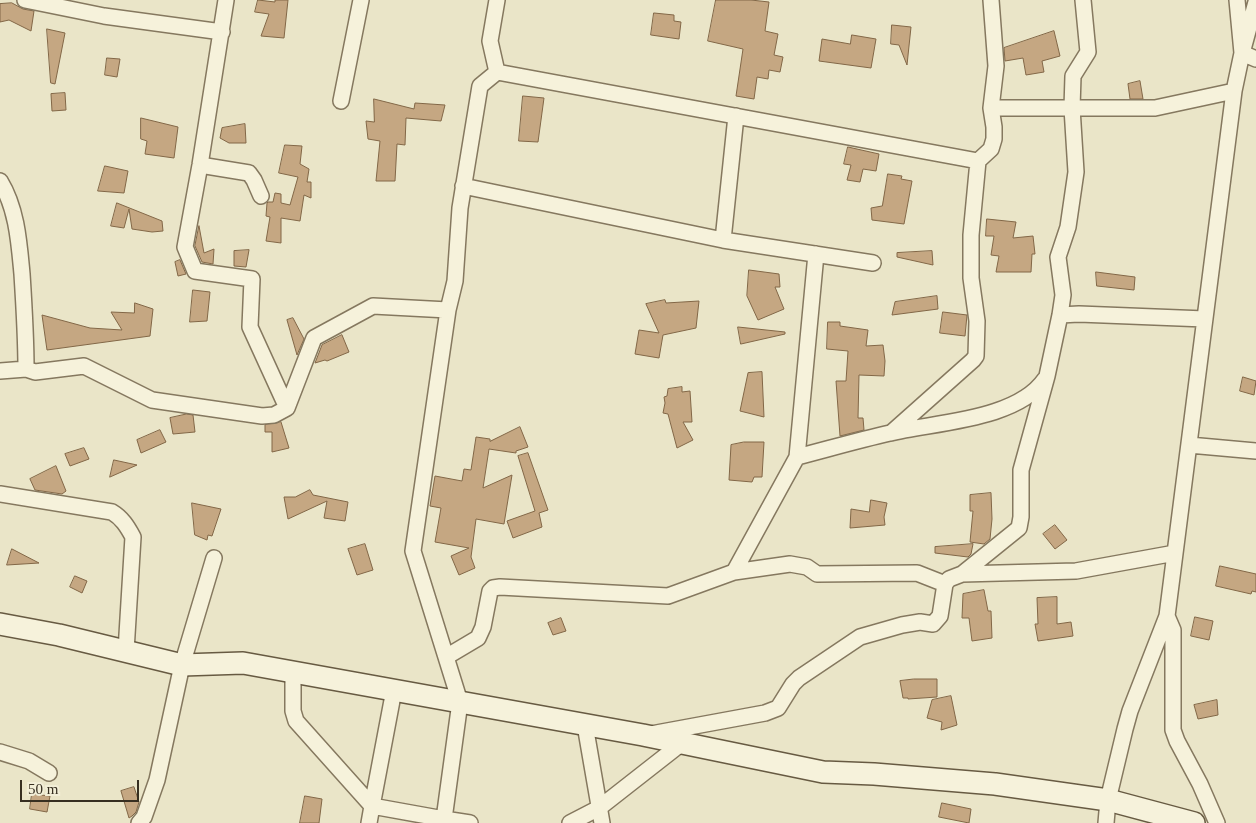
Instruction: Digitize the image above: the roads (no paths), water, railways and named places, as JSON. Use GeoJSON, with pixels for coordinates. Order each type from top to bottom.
{"type":"FeatureCollection","features":[{"type":"Feature","properties":{"kind":"street"},"geometry":{"type":"LineString","coordinates":[[25,0],[104,16],[222,32]]}},
{"type":"Feature","properties":{"kind":"street"},"geometry":{"type":"LineString","coordinates":[[226,0],[185,247],[195,271],[252,279],[250,327],[288,408]]}},
{"type":"Feature","properties":{"kind":"street"},"geometry":{"type":"LineString","coordinates":[[341,101],[361,0]]}},
{"type":"Feature","properties":{"kind":"street"},"geometry":{"type":"LineString","coordinates":[[496,0],[490,41],[497,72]]}},
{"type":"Feature","properties":{"kind":"street"},"geometry":{"type":"LineString","coordinates":[[891,433],[976,356],[977,321],[971,278],[970,235],[978,162],[991,149],[994,139],[991,108],[996,66],[991,0]]}},
{"type":"Feature","properties":{"kind":"street"},"geometry":{"type":"LineString","coordinates":[[643,735],[765,713],[778,708],[799,678],[860,637],[920,622],[933,624],[940,616],[945,584],[949,579],[962,574],[1019,528],[1021,517],[1021,470],[1047,376],[1063,295],[1058,257],[1068,227],[1076,172],[1072,108],[1073,76],[1088,52],[1083,0]]}},
{"type":"Feature","properties":{"kind":"street"},"geometry":{"type":"LineString","coordinates":[[1237,0],[1242,53]]}},
{"type":"Feature","properties":{"kind":"street"},"geometry":{"type":"LineString","coordinates":[[1106,823],[1108,800],[1130,711],[1167,616],[1234,91],[1256,2]]}},
{"type":"Feature","properties":{"kind":"street"},"geometry":{"type":"LineString","coordinates":[[1242,53],[1256,60]]}},
{"type":"Feature","properties":{"kind":"street"},"geometry":{"type":"LineString","coordinates":[[444,818],[460,702],[412,551],[448,310],[455,281],[460,208],[480,86],[497,72],[978,162]]}},
{"type":"Feature","properties":{"kind":"street"},"geometry":{"type":"LineString","coordinates":[[991,108],[1155,108],[1234,91]]}},
{"type":"Feature","properties":{"kind":"street"},"geometry":{"type":"LineString","coordinates":[[724,240],[736,116]]}},
{"type":"Feature","properties":{"kind":"street"},"geometry":{"type":"LineString","coordinates":[[200,165],[249,172],[261,196]]}},
{"type":"Feature","properties":{"kind":"street"},"geometry":{"type":"LineString","coordinates":[[0,181],[14,212],[19,244],[26,369]]}},
{"type":"Feature","properties":{"kind":"street"},"geometry":{"type":"LineString","coordinates":[[463,186],[724,240],[873,263]]}},
{"type":"Feature","properties":{"kind":"street"},"geometry":{"type":"LineString","coordinates":[[734,572],[797,457],[816,254]]}},
{"type":"Feature","properties":{"kind":"street"},"geometry":{"type":"LineString","coordinates":[[0,371],[26,369],[35,372],[84,366],[152,400],[244,414],[274,415],[288,408],[314,338],[373,306],[448,310]]}},
{"type":"Feature","properties":{"kind":"street"},"geometry":{"type":"LineString","coordinates":[[1060,315],[1205,319]]}},
{"type":"Feature","properties":{"kind":"street"},"geometry":{"type":"LineString","coordinates":[[797,457],[891,433],[942,424],[1001,410],[1039,388],[1047,376]]}},
{"type":"Feature","properties":{"kind":"street"},"geometry":{"type":"LineString","coordinates":[[1189,445],[1256,451]]}},
{"type":"Feature","properties":{"kind":"street"},"geometry":{"type":"LineString","coordinates":[[0,494],[112,512],[120,517],[128,526],[133,537],[126,651]]}},
{"type":"Feature","properties":{"kind":"street"},"geometry":{"type":"LineString","coordinates":[[962,574],[1076,571],[1175,553]]}},
{"type":"Feature","properties":{"kind":"street"},"geometry":{"type":"LineString","coordinates":[[139,823],[144,817],[157,780],[182,665],[214,558]]}},
{"type":"Feature","properties":{"kind":"street"},"geometry":{"type":"LineString","coordinates":[[446,657],[478,638],[483,627],[490,591],[493,588],[668,596],[734,572],[790,564],[807,567],[816,574],[917,573],[945,584]]}},
{"type":"Feature","properties":{"kind":"street"},"geometry":{"type":"LineString","coordinates":[[1167,616],[1173,630],[1173,730],[1218,823]]}},
{"type":"Feature","properties":{"kind":"street"},"geometry":{"type":"LineString","coordinates":[[0,624],[59,635],[182,665],[243,662],[643,735],[823,772],[874,774],[995,784],[1108,800],[1194,823]]}},
{"type":"Feature","properties":{"kind":"street"},"geometry":{"type":"LineString","coordinates":[[293,672],[293,711],[296,720],[372,806],[470,823]]}},
{"type":"Feature","properties":{"kind":"street"},"geometry":{"type":"LineString","coordinates":[[368,823],[394,690]]}},
{"type":"Feature","properties":{"kind":"street"},"geometry":{"type":"LineString","coordinates":[[585,725],[602,823]]}},
{"type":"Feature","properties":{"kind":"street"},"geometry":{"type":"LineString","coordinates":[[570,823],[599,808],[682,743]]}},
{"type":"Feature","properties":{"kind":"street"},"geometry":{"type":"LineString","coordinates":[[0,752],[29,761],[49,773]]}}]}
